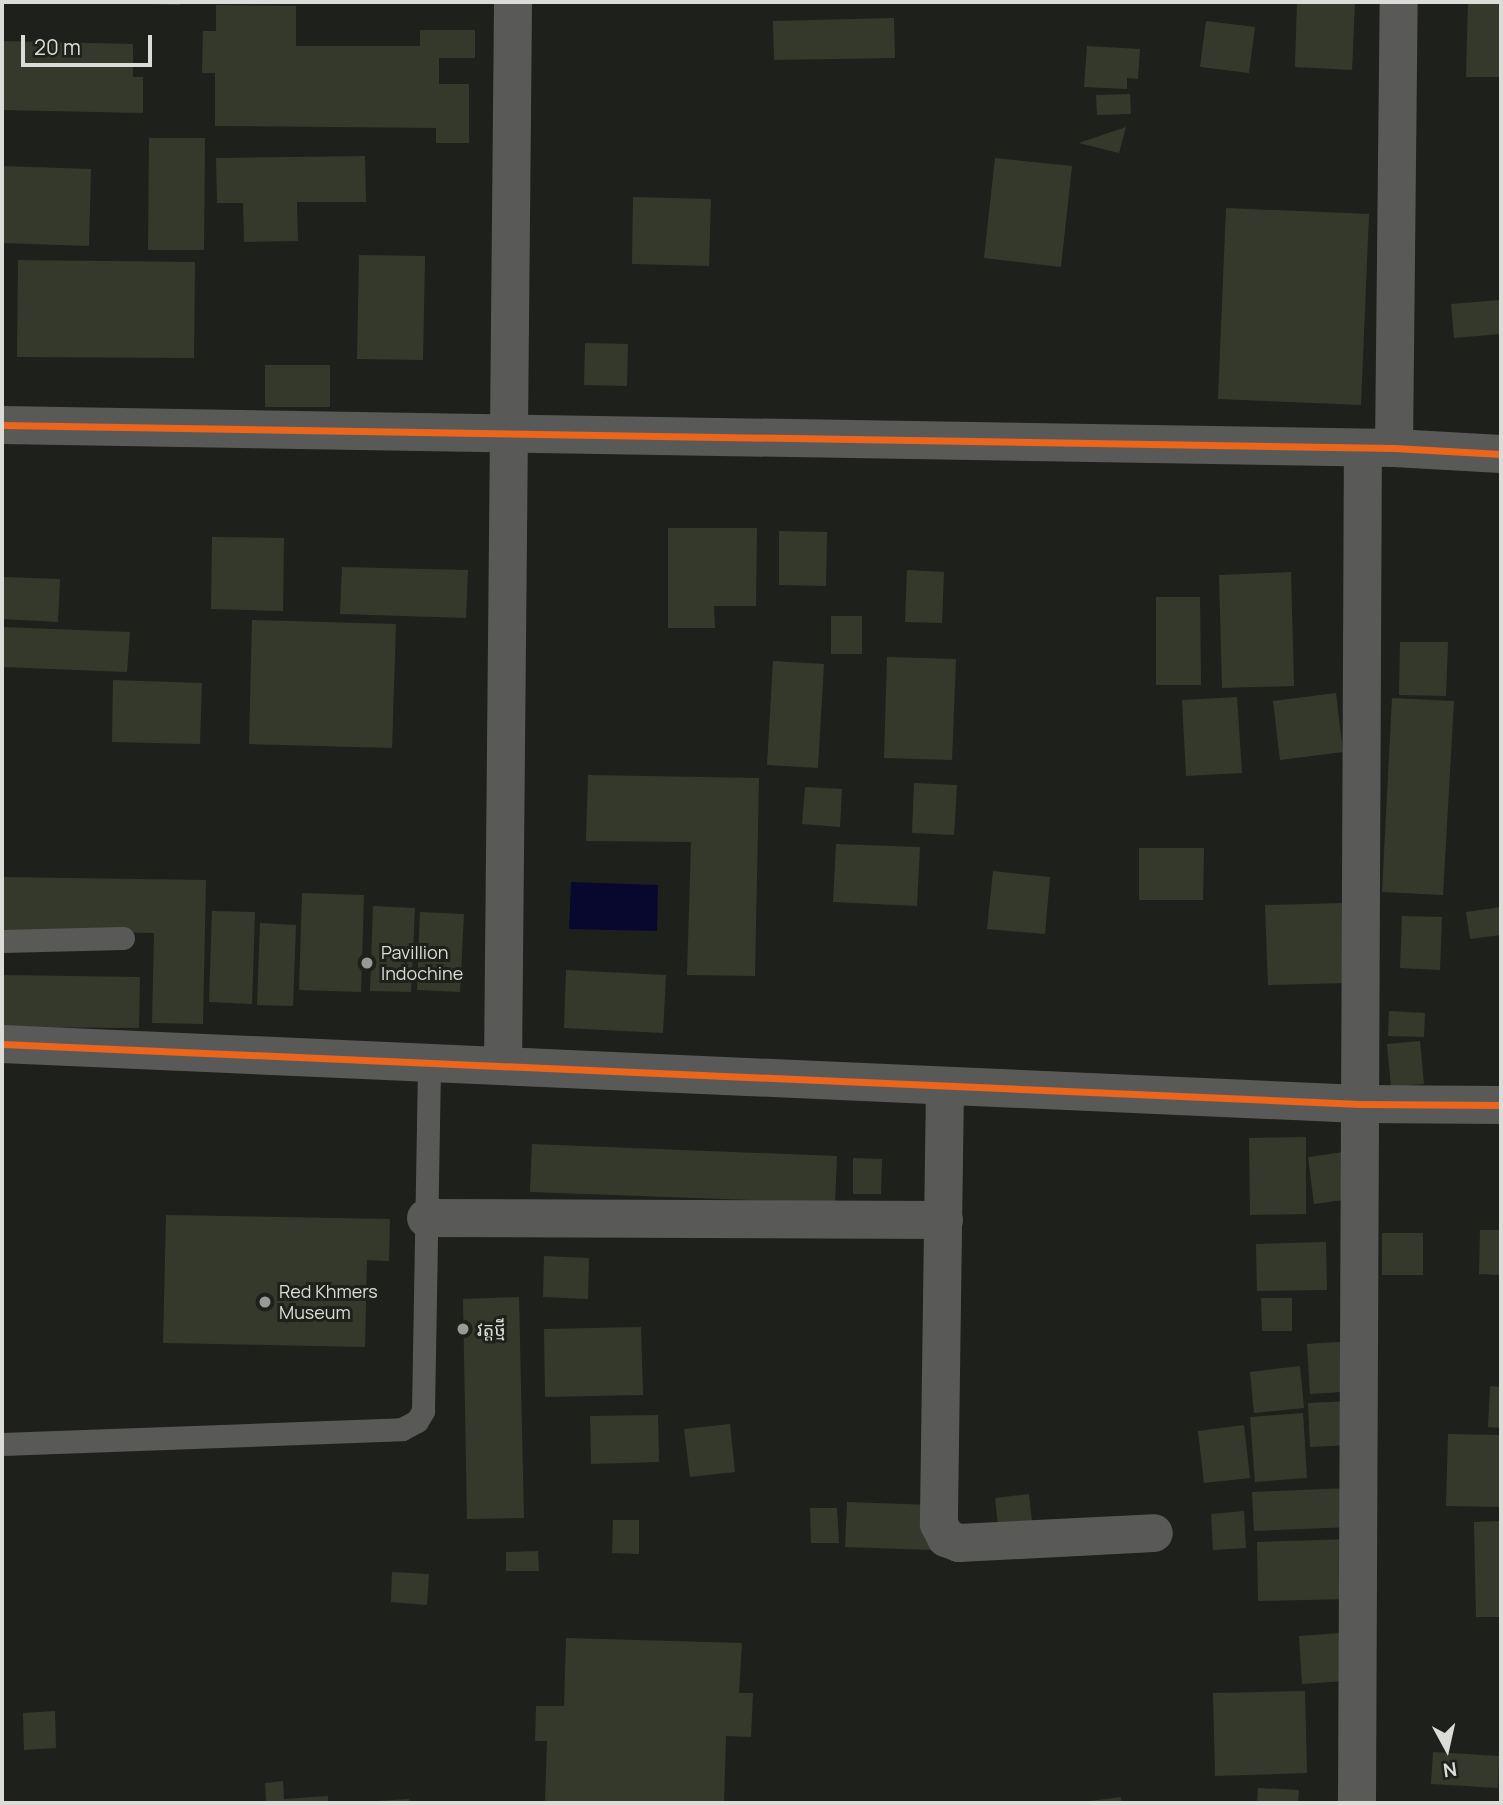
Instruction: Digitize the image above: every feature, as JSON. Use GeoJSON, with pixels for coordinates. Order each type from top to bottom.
{"type":"FeatureCollection","features":[{"type":"Feature","properties":{"kind":"street"},"geometry":{"type":"LineString","coordinates":[[503,1066],[513,2]]}},
{"type":"Feature","properties":{"kind":"street"},"geometry":{"type":"LineString","coordinates":[[1357,1803],[1360,1104],[1378,448],[1399,2]]}},
{"type":"Feature","properties":{"kind":"street"},"geometry":{"type":"LineString","coordinates":[[2,425],[510,431],[1378,448],[1501,454]]}},
{"type":"Feature","properties":{"kind":"street"},"geometry":{"type":"LineString","coordinates":[[2,1044],[1360,1104],[1501,1105]]}},
{"type":"Feature","properties":{"kind":"street"},"geometry":{"type":"LineString","coordinates":[[945,1086],[939,1524],[946,1538],[959,1543],[1154,1533]]}},
{"type":"Feature","properties":{"kind":"street"},"geometry":{"type":"LineString","coordinates":[[426,1218],[944,1220]]}},
{"type":"Feature","properties":{"kind":"lane"},"geometry":{"type":"LineString","coordinates":[[2,941],[123,938]]}},
{"type":"Feature","properties":{"kind":"lane"},"geometry":{"type":"LineString","coordinates":[[2,1444],[402,1429],[417,1421],[423,1411],[429,1064]]}},
{"type":"Feature","properties":{"kind":"shaded area"},"geometry":{"type":"Polygon","coordinates":[[[571,882],[658,885],[657,931],[569,929],[571,882]]]}},
{"type":"Feature","properties":{"kind":"building"},"geometry":{"type":"Polygon","coordinates":[[[180,2],[180,5],[150,4],[180,2]]]}},
{"type":"Feature","properties":{"kind":"building"},"geometry":{"type":"Polygon","coordinates":[[[1297,2],[1355,2],[1352,70],[1295,67],[1297,2]]]}},
{"type":"Feature","properties":{"kind":"building"},"geometry":{"type":"Polygon","coordinates":[[[1468,2],[1501,2],[1501,77],[1466,77],[1468,2]]]}},
{"type":"Feature","properties":{"kind":"building"},"geometry":{"type":"Polygon","coordinates":[[[216,5],[296,6],[296,46],[420,46],[420,30],[475,30],[475,58],[439,58],[439,84],[469,84],[469,143],[436,143],[436,128],[215,126],[215,73],[202,73],[203,31],[216,31],[216,5]]]}},
{"type":"Feature","properties":{"kind":"building"},"geometry":{"type":"Polygon","coordinates":[[[894,18],[895,58],[774,60],[773,21],[894,18]]]}},
{"type":"Feature","properties":{"kind":"building"},"geometry":{"type":"Polygon","coordinates":[[[1206,21],[1255,27],[1249,73],[1200,67],[1206,21]]]}},
{"type":"Feature","properties":{"kind":"building"},"geometry":{"type":"Polygon","coordinates":[[[2,41],[133,44],[133,77],[143,77],[143,113],[2,110],[2,41]]]}},
{"type":"Feature","properties":{"kind":"building"},"geometry":{"type":"Polygon","coordinates":[[[1087,46],[1140,49],[1138,79],[1127,78],[1127,89],[1084,87],[1087,46]]]}},
{"type":"Feature","properties":{"kind":"building"},"geometry":{"type":"Polygon","coordinates":[[[1130,94],[1131,114],[1097,115],[1096,95],[1130,94]]]}},
{"type":"Feature","properties":{"kind":"building"},"geometry":{"type":"Polygon","coordinates":[[[1126,127],[1119,153],[1079,143],[1126,127]]]}},
{"type":"Feature","properties":{"kind":"building"},"geometry":{"type":"Polygon","coordinates":[[[149,138],[205,138],[204,250],[148,250],[149,138]]]}},
{"type":"Feature","properties":{"kind":"building"},"geometry":{"type":"Polygon","coordinates":[[[365,156],[366,202],[297,202],[298,241],[244,242],[243,203],[217,203],[216,158],[365,156]]]}},
{"type":"Feature","properties":{"kind":"building"},"geometry":{"type":"Polygon","coordinates":[[[995,158],[1072,166],[1061,267],[984,258],[995,158]]]}},
{"type":"Feature","properties":{"kind":"building"},"geometry":{"type":"Polygon","coordinates":[[[2,166],[91,169],[89,246],[2,243],[2,166]]]}},
{"type":"Feature","properties":{"kind":"building"},"geometry":{"type":"Polygon","coordinates":[[[633,197],[711,199],[709,266],[632,264],[633,197]]]}},
{"type":"Feature","properties":{"kind":"building"},"geometry":{"type":"Polygon","coordinates":[[[1226,208],[1369,214],[1361,405],[1218,399],[1226,208]]]}},
{"type":"Feature","properties":{"kind":"building"},"geometry":{"type":"Polygon","coordinates":[[[359,255],[425,256],[423,360],[357,359],[359,255]]]}},
{"type":"Feature","properties":{"kind":"building"},"geometry":{"type":"Polygon","coordinates":[[[18,260],[195,262],[194,358],[17,357],[18,260]]]}},
{"type":"Feature","properties":{"kind":"building"},"geometry":{"type":"Polygon","coordinates":[[[1500,300],[1501,334],[1454,338],[1451,304],[1500,300]]]}},
{"type":"Feature","properties":{"kind":"building"},"geometry":{"type":"Polygon","coordinates":[[[585,343],[628,344],[627,386],[584,385],[585,343]]]}},
{"type":"Feature","properties":{"kind":"building"},"geometry":{"type":"Polygon","coordinates":[[[265,365],[330,365],[330,407],[265,407],[265,365]]]}},
{"type":"Feature","properties":{"kind":"building"},"geometry":{"type":"Polygon","coordinates":[[[668,528],[757,528],[756,606],[714,606],[715,628],[668,628],[668,528]]]}},
{"type":"Feature","properties":{"kind":"building"},"geometry":{"type":"Polygon","coordinates":[[[779,531],[827,532],[826,586],[779,585],[779,531]]]}},
{"type":"Feature","properties":{"kind":"building"},"geometry":{"type":"Polygon","coordinates":[[[212,537],[284,538],[283,611],[211,609],[212,537]]]}},
{"type":"Feature","properties":{"kind":"building"},"geometry":{"type":"Polygon","coordinates":[[[342,567],[468,570],[466,618],[340,614],[342,567]]]}},
{"type":"Feature","properties":{"kind":"building"},"geometry":{"type":"Polygon","coordinates":[[[907,570],[944,572],[942,623],[905,622],[907,570]]]}},
{"type":"Feature","properties":{"kind":"building"},"geometry":{"type":"Polygon","coordinates":[[[1291,572],[1294,686],[1222,688],[1219,575],[1291,572]]]}},
{"type":"Feature","properties":{"kind":"building"},"geometry":{"type":"Polygon","coordinates":[[[2,577],[60,579],[58,622],[2,619],[2,577]]]}},
{"type":"Feature","properties":{"kind":"building"},"geometry":{"type":"Polygon","coordinates":[[[1156,597],[1200,597],[1201,685],[1156,685],[1156,597]]]}},
{"type":"Feature","properties":{"kind":"building"},"geometry":{"type":"Polygon","coordinates":[[[831,616],[862,616],[862,654],[831,654],[831,616]]]}},
{"type":"Feature","properties":{"kind":"building"},"geometry":{"type":"Polygon","coordinates":[[[252,620],[396,624],[392,748],[249,744],[252,620]]]}},
{"type":"Feature","properties":{"kind":"building"},"geometry":{"type":"Polygon","coordinates":[[[2,627],[130,632],[127,672],[2,667],[2,627]]]}},
{"type":"Feature","properties":{"kind":"building"},"geometry":{"type":"Polygon","coordinates":[[[1400,642],[1448,642],[1446,696],[1399,695],[1400,642]]]}},
{"type":"Feature","properties":{"kind":"building"},"geometry":{"type":"Polygon","coordinates":[[[887,657],[956,659],[952,760],[884,758],[887,657]]]}},
{"type":"Feature","properties":{"kind":"building"},"geometry":{"type":"Polygon","coordinates":[[[773,661],[824,664],[818,768],[767,765],[773,661]]]}},
{"type":"Feature","properties":{"kind":"building"},"geometry":{"type":"Polygon","coordinates":[[[113,680],[202,683],[200,744],[112,742],[113,680]]]}},
{"type":"Feature","properties":{"kind":"building"},"geometry":{"type":"Polygon","coordinates":[[[1336,693],[1343,752],[1280,760],[1273,701],[1336,693]]]}},
{"type":"Feature","properties":{"kind":"building"},"geometry":{"type":"Polygon","coordinates":[[[1237,697],[1242,773],[1186,776],[1182,700],[1237,697]]]}},
{"type":"Feature","properties":{"kind":"building"},"geometry":{"type":"Polygon","coordinates":[[[1392,698],[1454,701],[1443,895],[1382,892],[1392,698]]]}},
{"type":"Feature","properties":{"kind":"building"},"geometry":{"type":"Polygon","coordinates":[[[588,775],[759,778],[755,976],[687,975],[691,842],[586,841],[588,775]]]}},
{"type":"Feature","properties":{"kind":"building"},"geometry":{"type":"Polygon","coordinates":[[[914,783],[957,785],[954,835],[912,833],[914,783]]]}},
{"type":"Feature","properties":{"kind":"building"},"geometry":{"type":"Polygon","coordinates":[[[805,787],[842,789],[840,827],[802,824],[805,787]]]}},
{"type":"Feature","properties":{"kind":"building"},"geometry":{"type":"Polygon","coordinates":[[[836,844],[920,847],[917,906],[833,902],[836,844]]]}},
{"type":"Feature","properties":{"kind":"building"},"geometry":{"type":"Polygon","coordinates":[[[1139,848],[1204,848],[1203,900],[1139,900],[1139,848]]]}},
{"type":"Feature","properties":{"kind":"building"},"geometry":{"type":"Polygon","coordinates":[[[993,871],[1050,877],[1045,934],[987,929],[993,871]]]}},
{"type":"Feature","properties":{"kind":"building"},"geometry":{"type":"Polygon","coordinates":[[[2,877],[206,880],[203,1024],[152,1023],[154,933],[2,931],[2,877]]]}},
{"type":"Feature","properties":{"kind":"building"},"geometry":{"type":"Polygon","coordinates":[[[302,893],[364,895],[361,992],[299,990],[302,893]]]}},
{"type":"Feature","properties":{"kind":"building"},"geometry":{"type":"Polygon","coordinates":[[[1347,903],[1349,983],[1268,985],[1265,905],[1347,903]]]}},
{"type":"Feature","properties":{"kind":"building"},"geometry":{"type":"Polygon","coordinates":[[[373,906],[415,908],[411,992],[370,991],[373,906]]]}},
{"type":"Feature","properties":{"kind":"building"},"geometry":{"type":"Polygon","coordinates":[[[1501,907],[1501,935],[1470,939],[1466,912],[1501,907]]]}},
{"type":"Feature","properties":{"kind":"building"},"geometry":{"type":"Polygon","coordinates":[[[212,911],[255,912],[252,1004],[209,1002],[212,911]]]}},
{"type":"Feature","properties":{"kind":"building"},"geometry":{"type":"Polygon","coordinates":[[[420,912],[464,914],[460,992],[417,990],[420,912]]]}},
{"type":"Feature","properties":{"kind":"building"},"geometry":{"type":"Polygon","coordinates":[[[1402,916],[1442,917],[1440,970],[1400,968],[1402,916]]]}},
{"type":"Feature","properties":{"kind":"building"},"geometry":{"type":"Polygon","coordinates":[[[260,923],[296,925],[293,1006],[257,1005],[260,923]]]}},
{"type":"Feature","properties":{"kind":"building"},"geometry":{"type":"Polygon","coordinates":[[[566,970],[666,975],[663,1033],[564,1028],[566,970]]]}},
{"type":"Feature","properties":{"kind":"building"},"geometry":{"type":"Polygon","coordinates":[[[2,975],[140,977],[139,1028],[2,1027],[2,975]]]}},
{"type":"Feature","properties":{"kind":"building"},"geometry":{"type":"Polygon","coordinates":[[[1389,1011],[1425,1013],[1424,1037],[1388,1036],[1389,1011]]]}},
{"type":"Feature","properties":{"kind":"building"},"geometry":{"type":"Polygon","coordinates":[[[1420,1041],[1424,1084],[1391,1087],[1387,1044],[1420,1041]]]}},
{"type":"Feature","properties":{"kind":"building"},"geometry":{"type":"Polygon","coordinates":[[[1306,1137],[1306,1214],[1250,1215],[1249,1138],[1306,1137]]]}},
{"type":"Feature","properties":{"kind":"building"},"geometry":{"type":"Polygon","coordinates":[[[532,1144],[837,1156],[835,1203],[530,1192],[532,1144]]]}},
{"type":"Feature","properties":{"kind":"building"},"geometry":{"type":"Polygon","coordinates":[[[1351,1151],[1357,1198],[1314,1204],[1308,1157],[1351,1151]]]}},
{"type":"Feature","properties":{"kind":"building"},"geometry":{"type":"Polygon","coordinates":[[[853,1158],[882,1159],[881,1194],[853,1194],[853,1158]]]}},
{"type":"Feature","properties":{"kind":"building","name":"Red Khmers Museum"},"geometry":{"type":"Polygon","coordinates":[[[166,1215],[390,1219],[389,1261],[367,1260],[365,1347],[163,1343],[166,1215]]]}},
{"type":"Feature","properties":{"kind":"building"},"geometry":{"type":"Polygon","coordinates":[[[1480,1230],[1501,1230],[1501,1275],[1479,1274],[1480,1230]]]}},
{"type":"Feature","properties":{"kind":"building"},"geometry":{"type":"Polygon","coordinates":[[[1382,1233],[1423,1233],[1423,1275],[1382,1275],[1382,1233]]]}},
{"type":"Feature","properties":{"kind":"building"},"geometry":{"type":"Polygon","coordinates":[[[1326,1242],[1327,1290],[1257,1291],[1256,1244],[1326,1242]]]}},
{"type":"Feature","properties":{"kind":"building"},"geometry":{"type":"Polygon","coordinates":[[[544,1256],[589,1258],[588,1299],[543,1297],[544,1256]]]}},
{"type":"Feature","properties":{"kind":"building"},"geometry":{"type":"Polygon","coordinates":[[[519,1297],[524,1518],[467,1519],[463,1299],[519,1297]]]}},
{"type":"Feature","properties":{"kind":"building"},"geometry":{"type":"Polygon","coordinates":[[[1261,1298],[1292,1298],[1292,1331],[1262,1331],[1261,1298]]]}},
{"type":"Feature","properties":{"kind":"building"},"geometry":{"type":"Polygon","coordinates":[[[641,1327],[643,1395],[545,1397],[544,1329],[641,1327]]]}},
{"type":"Feature","properties":{"kind":"building"},"geometry":{"type":"Polygon","coordinates":[[[1352,1341],[1357,1391],[1310,1394],[1307,1344],[1352,1341]]]}},
{"type":"Feature","properties":{"kind":"building"},"geometry":{"type":"Polygon","coordinates":[[[1300,1366],[1304,1408],[1254,1413],[1250,1372],[1300,1366]]]}},
{"type":"Feature","properties":{"kind":"building"},"geometry":{"type":"Polygon","coordinates":[[[1490,1386],[1501,1387],[1501,1428],[1488,1427],[1490,1386]]]}},
{"type":"Feature","properties":{"kind":"building"},"geometry":{"type":"Polygon","coordinates":[[[1349,1401],[1350,1445],[1310,1447],[1308,1403],[1349,1401]]]}},
{"type":"Feature","properties":{"kind":"building"},"geometry":{"type":"Polygon","coordinates":[[[1303,1413],[1307,1478],[1255,1482],[1250,1417],[1303,1413]]]}},
{"type":"Feature","properties":{"kind":"building"},"geometry":{"type":"Polygon","coordinates":[[[658,1415],[659,1462],[591,1464],[590,1416],[658,1415]]]}},
{"type":"Feature","properties":{"kind":"building"},"geometry":{"type":"Polygon","coordinates":[[[730,1424],[735,1472],[690,1477],[684,1429],[730,1424]]]}},
{"type":"Feature","properties":{"kind":"building"},"geometry":{"type":"Polygon","coordinates":[[[1244,1425],[1250,1478],[1204,1483],[1198,1431],[1244,1425]]]}},
{"type":"Feature","properties":{"kind":"building"},"geometry":{"type":"Polygon","coordinates":[[[1448,1434],[1501,1435],[1501,1507],[1446,1506],[1448,1434]]]}},
{"type":"Feature","properties":{"kind":"building"},"geometry":{"type":"Polygon","coordinates":[[[1350,1488],[1352,1527],[1254,1531],[1252,1492],[1350,1488]]]}},
{"type":"Feature","properties":{"kind":"building"},"geometry":{"type":"Polygon","coordinates":[[[1029,1494],[1033,1531],[999,1535],[995,1498],[1029,1494]]]}},
{"type":"Feature","properties":{"kind":"building"},"geometry":{"type":"Polygon","coordinates":[[[847,1502],[933,1505],[932,1550],[845,1547],[847,1502]]]}},
{"type":"Feature","properties":{"kind":"building"},"geometry":{"type":"Polygon","coordinates":[[[810,1508],[837,1508],[839,1543],[811,1543],[810,1508]]]}},
{"type":"Feature","properties":{"kind":"building"},"geometry":{"type":"Polygon","coordinates":[[[1244,1511],[1246,1548],[1213,1550],[1211,1514],[1244,1511]]]}},
{"type":"Feature","properties":{"kind":"building"},"geometry":{"type":"Polygon","coordinates":[[[613,1520],[639,1520],[639,1554],[612,1553],[613,1520]]]}},
{"type":"Feature","properties":{"kind":"building"},"geometry":{"type":"Polygon","coordinates":[[[1501,1521],[1501,1617],[1476,1617],[1474,1522],[1501,1521]]]}},
{"type":"Feature","properties":{"kind":"building"},"geometry":{"type":"Polygon","coordinates":[[[1351,1539],[1353,1599],[1258,1601],[1257,1542],[1351,1539]]]}},
{"type":"Feature","properties":{"kind":"building"},"geometry":{"type":"Polygon","coordinates":[[[538,1551],[539,1571],[506,1571],[506,1552],[538,1551]]]}},
{"type":"Feature","properties":{"kind":"building"},"geometry":{"type":"Polygon","coordinates":[[[392,1572],[429,1574],[427,1605],[391,1602],[392,1572]]]}},
{"type":"Feature","properties":{"kind":"building"},"geometry":{"type":"Polygon","coordinates":[[[1341,1633],[1344,1681],[1302,1684],[1299,1636],[1341,1633]]]}},
{"type":"Feature","properties":{"kind":"building"},"geometry":{"type":"Polygon","coordinates":[[[566,1638],[742,1643],[739,1693],[753,1693],[751,1737],[726,1736],[724,1803],[545,1803],[547,1741],[535,1741],[536,1706],[564,1706],[566,1638]]]}},
{"type":"Feature","properties":{"kind":"building"},"geometry":{"type":"Polygon","coordinates":[[[1305,1691],[1307,1773],[1215,1776],[1213,1693],[1305,1691]]]}},
{"type":"Feature","properties":{"kind":"building"},"geometry":{"type":"Polygon","coordinates":[[[55,1711],[56,1748],[24,1750],[23,1713],[55,1711]]]}},
{"type":"Feature","properties":{"kind":"building"},"geometry":{"type":"Polygon","coordinates":[[[1433,1752],[1499,1756],[1498,1788],[1431,1784],[1433,1752]]]}},
{"type":"Feature","properties":{"kind":"building"},"geometry":{"type":"Polygon","coordinates":[[[283,1781],[284,1799],[328,1796],[328,1803],[257,1803],[266,1801],[265,1783],[283,1781]]]}},
{"type":"Feature","properties":{"kind":"building"},"geometry":{"type":"Polygon","coordinates":[[[1258,1788],[1299,1790],[1298,1803],[1257,1803],[1258,1788]]]}},
{"type":"Feature","properties":{"kind":"building"},"geometry":{"type":"Polygon","coordinates":[[[1121,1797],[1121,1803],[1083,1803],[1083,1802],[1121,1797]]]}},
{"type":"Feature","properties":{"kind":"building"},"geometry":{"type":"Polygon","coordinates":[[[409,1799],[409,1803],[376,1803],[376,1801],[409,1799]]]}},
{"type":"Feature","properties":{"kind":"cycle path"},"geometry":{"type":"LineString","coordinates":[[2,425],[1394,448],[1501,454]]}},
{"type":"Feature","properties":{"kind":"cycle path"},"geometry":{"type":"LineString","coordinates":[[2,1044],[1360,1104],[1501,1105]]}},
{"type":"Feature","properties":{"kind":"place","name":"Pavillion Indochine"},"geometry":{"type":"Point","coordinates":[367,963]}},
{"type":"Feature","properties":{"kind":"place","name":"Red Khmers Museum"},"geometry":{"type":"Point","coordinates":[265,1302]}},
{"type":"Feature","properties":{"kind":"place","name":"វត្តថ្មី"},"geometry":{"type":"Point","coordinates":[463,1329]}}]}
